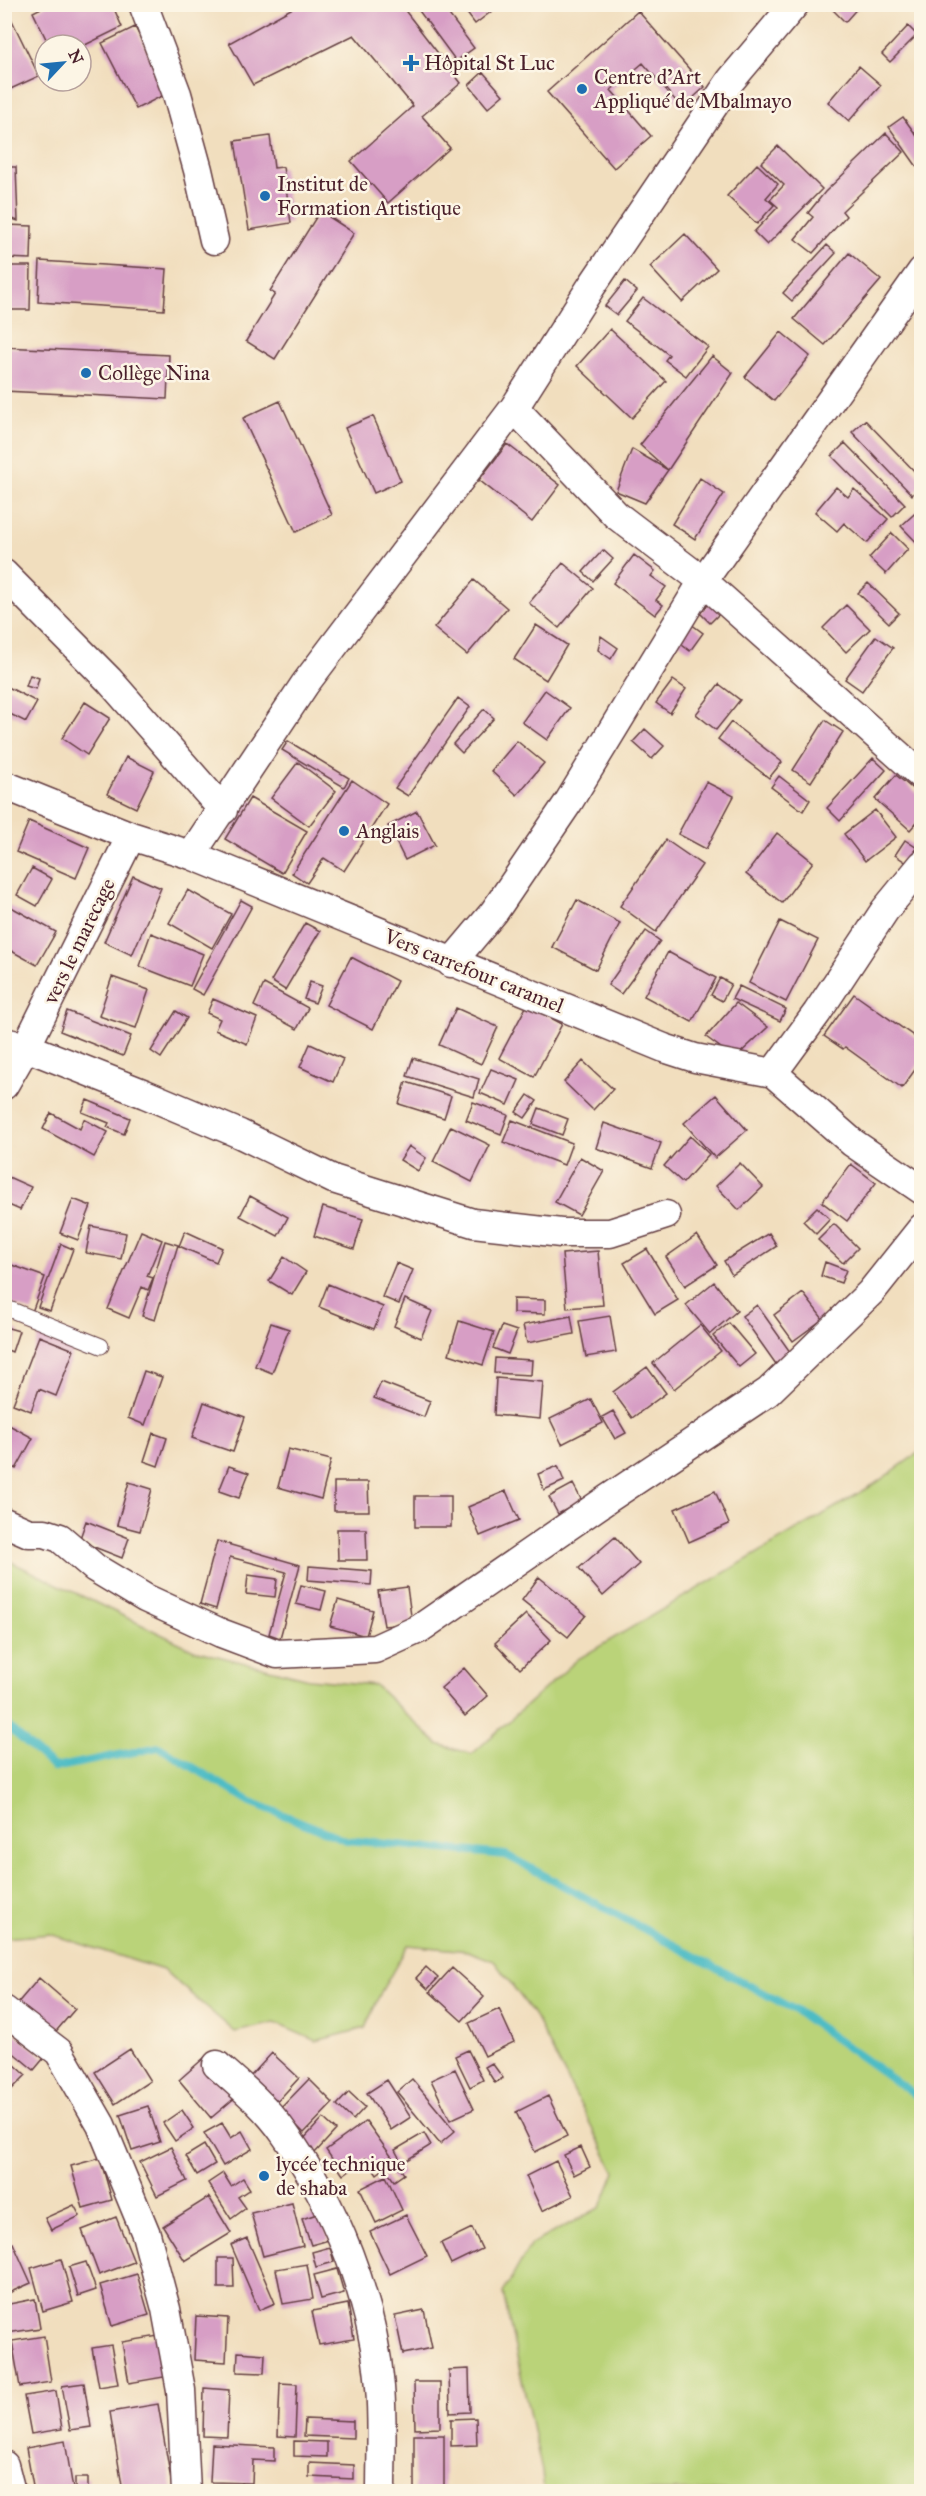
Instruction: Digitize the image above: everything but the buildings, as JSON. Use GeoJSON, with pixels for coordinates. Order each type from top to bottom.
{"type":"FeatureCollection","features":[{"type":"Feature","properties":{"kind":"street"},"geometry":{"type":"LineString","coordinates":[[143,4],[177,94],[214,240]]}},
{"type":"Feature","properties":{"kind":"street"},"geometry":{"type":"LineString","coordinates":[[191,855],[223,810],[304,684],[514,408],[591,287],[731,80],[795,4]]}},
{"type":"Feature","properties":{"kind":"street"},"geometry":{"type":"LineString","coordinates":[[451,963],[495,912],[568,803],[703,581],[921,271]]}},
{"type":"Feature","properties":{"kind":"street"},"geometry":{"type":"LineString","coordinates":[[514,408],[616,515],[703,581],[921,776]]}},
{"type":"Feature","properties":{"kind":"street"},"geometry":{"type":"LineString","coordinates":[[4,574],[109,680],[223,810]]}},
{"type":"Feature","properties":{"kind":"street","name":"Vers carrefour caramel"},"geometry":{"type":"LineString","coordinates":[[4,785],[131,836],[191,855],[664,1048],[695,1058],[773,1073]]}},
{"type":"Feature","properties":{"kind":"street","name":"vers le marecage"},"geometry":{"type":"LineString","coordinates":[[4,1085],[15,1045],[131,836]]}},
{"type":"Feature","properties":{"kind":"street"},"geometry":{"type":"LineString","coordinates":[[921,865],[885,910],[818,1013],[773,1073],[853,1143],[921,1190]]}},
{"type":"Feature","properties":{"kind":"street"},"geometry":{"type":"LineString","coordinates":[[15,1045],[240,1134],[333,1179],[472,1223],[561,1233],[610,1233],[666,1215]]}},
{"type":"Feature","properties":{"kind":"street"},"geometry":{"type":"LineString","coordinates":[[4,1522],[29,1533],[45,1533],[60,1538],[95,1568],[145,1598],[221,1633],[277,1654],[375,1649],[419,1629],[768,1392],[871,1292],[921,1228]]}},
{"type":"Feature","properties":{"kind":"street"},"geometry":{"type":"LineString","coordinates":[[4,2010],[59,2052],[101,2125],[146,2234],[166,2309],[181,2390],[186,2492]]}},
{"type":"Feature","properties":{"kind":"street"},"geometry":{"type":"LineString","coordinates":[[217,2065],[248,2091],[283,2132],[317,2183],[348,2255],[367,2306],[380,2386],[381,2492]]}},
{"type":"Feature","properties":{"kind":"street"},"geometry":{"type":"LineString","coordinates":[[4,2465],[11,2492]]}},
{"type":"Feature","properties":{"kind":"lane"},"geometry":{"type":"LineString","coordinates":[[4,1307],[101,1346]]}},
{"type":"Feature","properties":{"kind":"green space"},"geometry":{"type":"Polygon","coordinates":[[[921,1451],[921,2491],[544,2491],[542,2471],[503,2293],[531,2244],[601,2207],[615,2172],[533,2013],[494,1961],[468,1951],[408,1945],[381,1992],[365,2028],[316,2041],[275,2023],[235,2032],[163,1970],[50,1934],[5,1938],[5,1559],[194,1650],[309,1679],[375,1685],[438,1744],[472,1754],[578,1659],[873,1485],[921,1451]]]}},
{"type":"Feature","properties":{"kind":"waterway"},"geometry":{"type":"LineString","coordinates":[[4,1723],[54,1768],[159,1747],[251,1802],[346,1840],[506,1855],[795,2010],[922,2100]]}},
{"type":"Feature","properties":{"kind":"place","name":"Hôpital St Luc"},"geometry":{"type":"Point","coordinates":[411,63]}},
{"type":"Feature","properties":{"kind":"place","name":"Centre d'Art Appliqué de Mbalmayo"},"geometry":{"type":"Point","coordinates":[582,89]}},
{"type":"Feature","properties":{"kind":"place","name":"Institut de Formation Artistique"},"geometry":{"type":"Point","coordinates":[265,196]}},
{"type":"Feature","properties":{"kind":"place","name":"Collège Nina"},"geometry":{"type":"Point","coordinates":[86,373]}},
{"type":"Feature","properties":{"kind":"place","name":"Anglais"},"geometry":{"type":"Point","coordinates":[344,831]}},
{"type":"Feature","properties":{"kind":"place","name":"lycée technique de shaba"},"geometry":{"type":"Point","coordinates":[264,2176]}}]}
